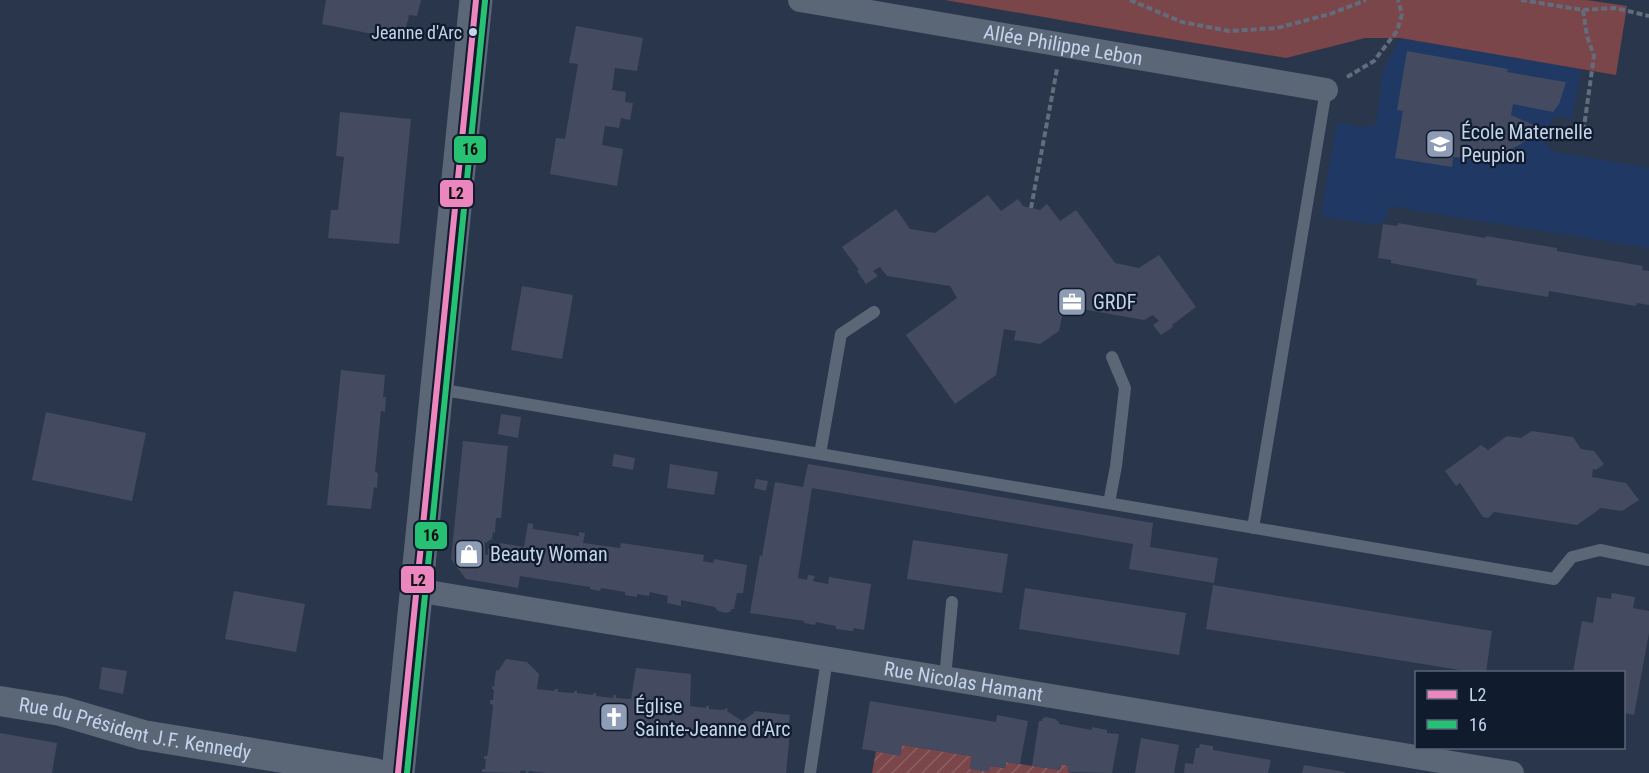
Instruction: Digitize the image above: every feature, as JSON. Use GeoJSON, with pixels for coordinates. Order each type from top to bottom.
{"type":"FeatureCollection","features":[{"type":"Feature","properties":{"kind":"main road"},"geometry":{"type":"LineString","coordinates":[[398,773],[476,0]]}},
{"type":"Feature","properties":{"kind":"street","name":"Allée Philippe Lebon"},"geometry":{"type":"LineString","coordinates":[[800,0],[831,3],[1326,90]]}},
{"type":"Feature","properties":{"kind":"street","name":"Rue Nicolas Hamant"},"geometry":{"type":"LineString","coordinates":[[416,590],[1512,773]]}},
{"type":"Feature","properties":{"kind":"street","name":"Rue du Président J.F. Kennedy"},"geometry":{"type":"LineString","coordinates":[[0,701],[61,711],[143,735],[375,773]]}},
{"type":"Feature","properties":{"kind":"lane"},"geometry":{"type":"LineString","coordinates":[[1253,528],[1326,90]]}},
{"type":"Feature","properties":{"kind":"lane"},"geometry":{"type":"LineString","coordinates":[[820,454],[841,334],[874,312]]}},
{"type":"Feature","properties":{"kind":"lane"},"geometry":{"type":"LineString","coordinates":[[1109,503],[1116,466],[1125,388],[1112,357]]}},
{"type":"Feature","properties":{"kind":"lane"},"geometry":{"type":"LineString","coordinates":[[438,389],[1554,579],[1572,556],[1600,550],[1649,560]]}},
{"type":"Feature","properties":{"kind":"lane"},"geometry":{"type":"LineString","coordinates":[[945,678],[952,602]]}},
{"type":"Feature","properties":{"kind":"lane"},"geometry":{"type":"LineString","coordinates":[[810,773],[827,659]]}},
{"type":"Feature","properties":{"kind":"path"},"geometry":{"type":"LineString","coordinates":[[1130,0],[1182,21],[1229,31],[1277,28],[1330,14],[1366,0]]}},
{"type":"Feature","properties":{"kind":"path"},"geometry":{"type":"LineString","coordinates":[[1326,90],[1374,61],[1397,31],[1402,14],[1398,0]]}},
{"type":"Feature","properties":{"kind":"path"},"geometry":{"type":"LineString","coordinates":[[1521,0],[1583,10],[1615,8],[1649,16]]}},
{"type":"Feature","properties":{"kind":"path"},"geometry":{"type":"LineString","coordinates":[[1583,10],[1587,36],[1594,56],[1583,134]]}},
{"type":"Feature","properties":{"kind":"path"},"geometry":{"type":"LineString","coordinates":[[1031,208],[1062,45]]}},
{"type":"Feature","properties":{"kind":"shaded area"},"geometry":{"type":"Polygon","coordinates":[[[945,0],[1586,0],[1627,6],[1616,75],[1400,38],[1365,38],[1286,58],[945,0]]]}},
{"type":"Feature","properties":{"kind":"shaded area","name":"École Maternelle Peupion"},"geometry":{"type":"Polygon","coordinates":[[[1400,38],[1581,69],[1572,118],[1556,115],[1540,137],[1554,152],[1649,168],[1649,248],[1389,206],[1386,220],[1377,225],[1321,216],[1337,122],[1360,127],[1376,125],[1383,70],[1400,38]]]}},
{"type":"Feature","properties":{"kind":"shaded area"},"geometry":{"type":"Polygon","coordinates":[[[902,745],[972,756],[970,769],[990,766],[1005,768],[1006,762],[1060,770],[1061,764],[1069,766],[1068,772],[1072,773],[872,773],[876,751],[900,755],[902,745]]]}},
{"type":"Feature","properties":{"kind":"building"},"geometry":{"type":"Polygon","coordinates":[[[326,0],[421,0],[417,16],[409,15],[403,40],[322,24],[326,0]]]}},
{"type":"Feature","properties":{"kind":"building"},"geometry":{"type":"Polygon","coordinates":[[[576,26],[643,38],[637,71],[615,68],[612,90],[626,92],[625,102],[633,103],[630,120],[621,118],[619,128],[605,126],[602,145],[623,149],[617,186],[550,174],[556,138],[565,139],[578,64],[569,63],[576,26]]]}},
{"type":"Feature","properties":{"kind":"building"},"geometry":{"type":"Polygon","coordinates":[[[1407,51],[1566,82],[1559,104],[1553,112],[1513,104],[1511,115],[1540,128],[1521,144],[1504,153],[1473,159],[1453,157],[1452,167],[1395,158],[1403,111],[1397,110],[1407,51]]]}},
{"type":"Feature","properties":{"kind":"building"},"geometry":{"type":"Polygon","coordinates":[[[340,112],[411,119],[399,244],[328,238],[331,210],[338,210],[344,157],[336,156],[340,112]]]}},
{"type":"Feature","properties":{"kind":"building","name":"GRDF"},"geometry":{"type":"Polygon","coordinates":[[[988,195],[1001,211],[1018,199],[1023,206],[1040,210],[1047,204],[1060,221],[1076,210],[1115,263],[1139,268],[1159,255],[1196,307],[1161,335],[1153,325],[1159,321],[1153,315],[1144,320],[1064,306],[1059,331],[1040,344],[1014,340],[1016,331],[1004,329],[996,375],[955,404],[906,335],[957,298],[950,286],[887,276],[880,267],[873,271],[878,276],[866,284],[842,247],[896,209],[910,229],[935,233],[988,195]]]}},
{"type":"Feature","properties":{"kind":"building"},"geometry":{"type":"Polygon","coordinates":[[[1398,223],[1557,248],[1557,251],[1643,266],[1642,270],[1649,271],[1649,305],[1637,303],[1636,306],[1549,291],[1548,297],[1476,285],[1477,279],[1391,263],[1391,260],[1378,258],[1383,224],[1397,226],[1398,223]]]}},
{"type":"Feature","properties":{"kind":"building"},"geometry":{"type":"Polygon","coordinates":[[[522,286],[573,295],[562,359],[511,350],[522,286]]]}},
{"type":"Feature","properties":{"kind":"building"},"geometry":{"type":"Polygon","coordinates":[[[341,370],[385,375],[383,397],[386,397],[385,412],[381,411],[375,472],[378,473],[377,488],[374,487],[371,509],[327,505],[341,370]]]}},
{"type":"Feature","properties":{"kind":"building"},"geometry":{"type":"Polygon","coordinates":[[[46,412],[146,433],[132,501],[32,480],[46,412]]]}},
{"type":"Feature","properties":{"kind":"building"},"geometry":{"type":"Polygon","coordinates":[[[501,414],[521,417],[518,438],[498,434],[501,414]]]}},
{"type":"Feature","properties":{"kind":"building"},"geometry":{"type":"Polygon","coordinates":[[[1532,431],[1573,437],[1581,449],[1594,451],[1604,464],[1596,470],[1593,469],[1592,477],[1626,483],[1639,500],[1622,511],[1601,508],[1577,525],[1494,512],[1488,518],[1483,517],[1460,483],[1456,486],[1445,471],[1481,445],[1488,450],[1507,436],[1521,438],[1532,431]]]}},
{"type":"Feature","properties":{"kind":"building"},"geometry":{"type":"Polygon","coordinates":[[[463,441],[508,446],[501,518],[496,518],[495,533],[493,532],[492,539],[485,543],[485,554],[488,555],[488,549],[495,545],[499,546],[500,543],[524,547],[528,523],[533,524],[533,529],[579,536],[579,532],[585,533],[583,543],[620,548],[621,543],[704,555],[703,561],[713,563],[714,559],[747,565],[743,593],[737,593],[734,609],[726,613],[718,611],[715,607],[681,600],[681,606],[667,603],[668,596],[650,592],[649,596],[637,594],[637,597],[625,595],[625,592],[601,588],[600,591],[590,589],[590,587],[520,576],[518,588],[466,579],[451,559],[463,441]]]}},
{"type":"Feature","properties":{"kind":"building"},"geometry":{"type":"Polygon","coordinates":[[[614,454],[635,458],[633,470],[612,466],[614,454]]]}},
{"type":"Feature","properties":{"kind":"building"},"geometry":{"type":"Polygon","coordinates":[[[670,464],[718,472],[714,495],[667,488],[670,464]]]}},
{"type":"Feature","properties":{"kind":"building"},"geometry":{"type":"Polygon","coordinates":[[[808,464],[1153,523],[1150,547],[1218,558],[1214,583],[1129,569],[1133,544],[812,488],[798,578],[807,580],[808,575],[815,576],[813,581],[828,584],[829,577],[871,584],[864,630],[836,629],[836,626],[816,622],[815,625],[804,623],[804,621],[750,613],[775,482],[803,487],[808,464]]]}},
{"type":"Feature","properties":{"kind":"building"},"geometry":{"type":"Polygon","coordinates":[[[756,479],[768,481],[766,491],[754,488],[756,479]]]}},
{"type":"Feature","properties":{"kind":"building"},"geometry":{"type":"Polygon","coordinates":[[[913,540],[1008,554],[1002,593],[907,579],[913,540]]]}},
{"type":"Feature","properties":{"kind":"building"},"geometry":{"type":"Polygon","coordinates":[[[1213,585],[1492,631],[1486,671],[1466,671],[1206,629],[1213,585]]]}},
{"type":"Feature","properties":{"kind":"building"},"geometry":{"type":"Polygon","coordinates":[[[1025,588],[1186,613],[1179,655],[1019,629],[1025,588]]]}},
{"type":"Feature","properties":{"kind":"building"},"geometry":{"type":"Polygon","coordinates":[[[234,591],[305,604],[296,652],[225,639],[234,591]]]}},
{"type":"Feature","properties":{"kind":"building"},"geometry":{"type":"Polygon","coordinates":[[[1612,593],[1635,597],[1633,608],[1649,611],[1649,633],[1634,715],[1625,713],[1625,671],[1573,671],[1582,621],[1593,623],[1597,597],[1611,599],[1612,593]]]}},
{"type":"Feature","properties":{"kind":"building","name":"Église Sainte-Jeanne d'Arc"},"geometry":{"type":"Polygon","coordinates":[[[506,659],[527,662],[539,674],[537,689],[554,691],[558,689],[558,692],[574,693],[577,691],[577,693],[593,695],[596,693],[596,696],[613,698],[616,695],[616,698],[631,699],[636,668],[691,674],[690,706],[706,708],[709,706],[709,709],[724,710],[726,708],[742,721],[754,711],[790,715],[786,773],[546,773],[529,771],[526,773],[521,770],[520,773],[482,772],[482,769],[485,769],[484,756],[487,756],[488,752],[493,707],[490,704],[490,700],[493,700],[492,686],[494,687],[496,670],[498,671],[506,659]]]}},
{"type":"Feature","properties":{"kind":"building"},"geometry":{"type":"Polygon","coordinates":[[[102,667],[127,671],[123,694],[99,689],[102,667]]]}},
{"type":"Feature","properties":{"kind":"building"},"geometry":{"type":"Polygon","coordinates":[[[870,701],[996,722],[997,715],[1028,721],[1020,764],[1006,762],[1005,768],[990,766],[989,772],[970,769],[972,756],[902,745],[900,756],[862,749],[870,701]]]}},
{"type":"Feature","properties":{"kind":"building"},"geometry":{"type":"Polygon","coordinates":[[[1046,717],[1055,719],[1059,724],[1092,730],[1092,727],[1107,730],[1107,733],[1119,734],[1112,773],[1068,772],[1069,766],[1061,764],[1060,770],[1032,766],[1039,721],[1046,717]]]}},
{"type":"Feature","properties":{"kind":"building"},"geometry":{"type":"Polygon","coordinates":[[[0,733],[57,743],[52,773],[0,773],[0,733]]]}},
{"type":"Feature","properties":{"kind":"building"},"geometry":{"type":"Polygon","coordinates":[[[1141,738],[1179,745],[1174,773],[1135,773],[1141,738]]]}},
{"type":"Feature","properties":{"kind":"building"},"geometry":{"type":"Polygon","coordinates":[[[1200,744],[1213,746],[1213,750],[1271,760],[1268,773],[1184,773],[1185,763],[1193,764],[1196,748],[1199,748],[1200,744]]]}},
{"type":"Feature","properties":{"kind":"building"},"geometry":{"type":"Polygon","coordinates":[[[1304,765],[1345,772],[1345,773],[1302,773],[1304,765]]]}},
{"type":"Feature","properties":{"kind":"transit line","name":"L2"},"geometry":{"type":"LineString","coordinates":[[398,773],[476,0]]}},
{"type":"Feature","properties":{"kind":"transit line","name":"16"},"geometry":{"type":"LineString","coordinates":[[407,773],[485,1]]}},
{"type":"Feature","properties":{"kind":"place","name":"Jeanne d'Arc"},"geometry":{"type":"Point","coordinates":[473,32]}},
{"type":"Feature","properties":{"kind":"place","name":"École Maternelle Peupion"},"geometry":{"type":"Point","coordinates":[1440,144]}},
{"type":"Feature","properties":{"kind":"place","name":"GRDF"},"geometry":{"type":"Point","coordinates":[1072,302]}},
{"type":"Feature","properties":{"kind":"place","name":"Beauty Woman"},"geometry":{"type":"Point","coordinates":[469,554]}},
{"type":"Feature","properties":{"kind":"place","name":"Église Sainte-Jeanne d'Arc"},"geometry":{"type":"Point","coordinates":[614,717]}}]}
